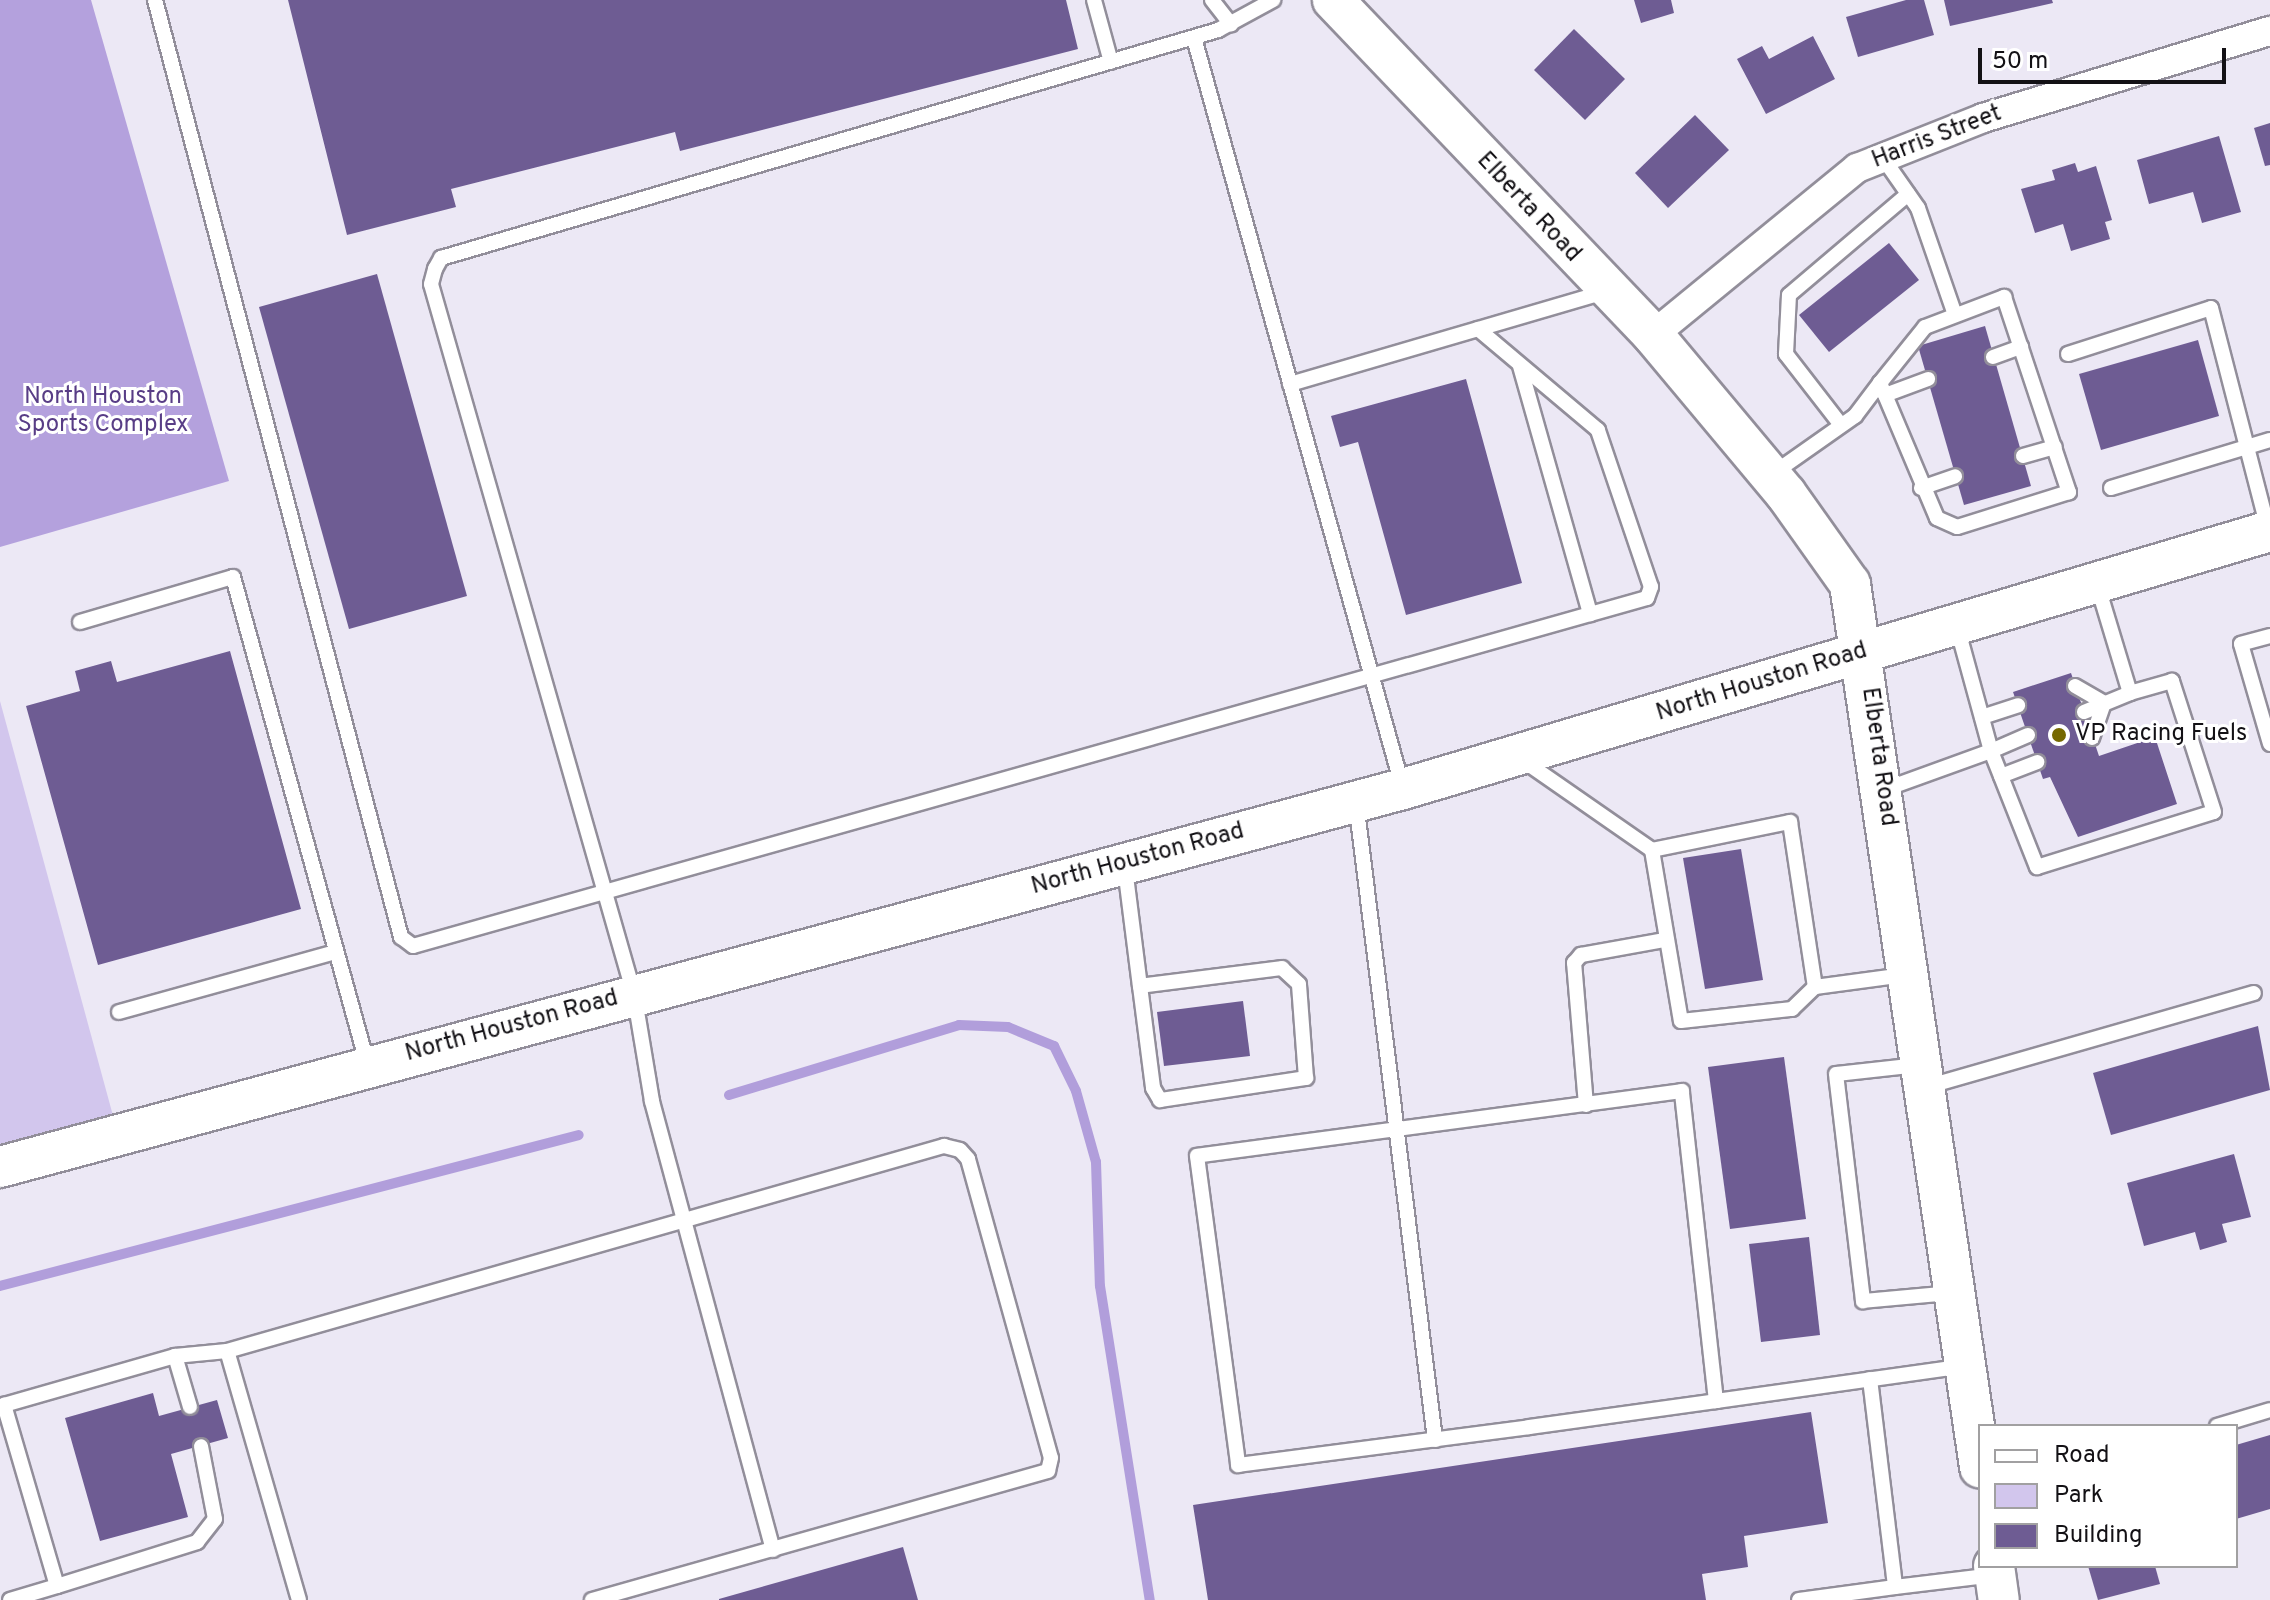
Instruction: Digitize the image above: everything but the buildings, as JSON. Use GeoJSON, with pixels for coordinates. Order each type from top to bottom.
{"type":"FeatureCollection","features":[{"type":"Feature","properties":{"kind":"street","name":"Elberta Road"},"geometry":{"type":"LineString","coordinates":[[1333,0],[1606,291],[1653,335],[1771,475],[1850,584],[1863,653],[1978,1454]]}},
{"type":"Feature","properties":{"kind":"street","name":"Harris Street"},"geometry":{"type":"LineString","coordinates":[[1653,335],[1721,286],[1790,217],[1883,158],[1983,118],[2270,31]]}},
{"type":"Feature","properties":{"kind":"street","name":"North Houston Road"},"geometry":{"type":"LineString","coordinates":[[0,1167],[1403,789],[2270,533]]}},
{"type":"Feature","properties":{"kind":"lane"},"geometry":{"type":"LineString","coordinates":[[155,0],[401,937],[426,947],[604,893],[1647,598],[1651,587],[1610,450],[1598,430],[1478,329]]}},
{"type":"Feature","properties":{"kind":"lane"},"geometry":{"type":"LineString","coordinates":[[1094,0],[1111,62]]}},
{"type":"Feature","properties":{"kind":"lane"},"geometry":{"type":"LineString","coordinates":[[1212,0],[1231,24]]}},
{"type":"Feature","properties":{"kind":"lane"},"geometry":{"type":"LineString","coordinates":[[773,1550],[652,1101],[634,994],[431,284],[435,269],[441,258],[1194,38],[1231,24],[1273,0]]}},
{"type":"Feature","properties":{"kind":"lane"},"geometry":{"type":"LineString","coordinates":[[1194,38],[1403,789]]}},
{"type":"Feature","properties":{"kind":"lane"},"geometry":{"type":"LineString","coordinates":[[1883,158],[1908,194],[1955,315]]}},
{"type":"Feature","properties":{"kind":"lane"},"geometry":{"type":"LineString","coordinates":[[1841,425],[1786,354],[1789,295],[1908,194]]}},
{"type":"Feature","properties":{"kind":"lane"},"geometry":{"type":"LineString","coordinates":[[1290,384],[1606,291]]}},
{"type":"Feature","properties":{"kind":"lane"},"geometry":{"type":"LineString","coordinates":[[1771,475],[1841,425],[1882,389],[1925,327],[2004,297],[2069,492],[1957,527],[1937,518],[1921,488],[1882,389]]}},
{"type":"Feature","properties":{"kind":"lane"},"geometry":{"type":"LineString","coordinates":[[2068,354],[2211,308],[2250,446],[2270,533]]}},
{"type":"Feature","properties":{"kind":"lane"},"geometry":{"type":"LineString","coordinates":[[1993,357],[2021,347]]}},
{"type":"Feature","properties":{"kind":"lane"},"geometry":{"type":"LineString","coordinates":[[1520,366],[1590,614]]}},
{"type":"Feature","properties":{"kind":"lane"},"geometry":{"type":"LineString","coordinates":[[1882,389],[1928,379]]}},
{"type":"Feature","properties":{"kind":"lane"},"geometry":{"type":"LineString","coordinates":[[2111,488],[2270,440]]}},
{"type":"Feature","properties":{"kind":"lane"},"geometry":{"type":"LineString","coordinates":[[2023,456],[2055,447]]}},
{"type":"Feature","properties":{"kind":"lane"},"geometry":{"type":"LineString","coordinates":[[1921,488],[1955,476]]}},
{"type":"Feature","properties":{"kind":"lane"},"geometry":{"type":"LineString","coordinates":[[80,622],[233,577],[368,1066]]}},
{"type":"Feature","properties":{"kind":"lane"},"geometry":{"type":"LineString","coordinates":[[2097,583],[2130,693]]}},
{"type":"Feature","properties":{"kind":"lane"},"geometry":{"type":"LineString","coordinates":[[1957,625],[1991,751],[2037,867],[2214,812],[2172,681],[2130,693],[2084,712]]}},
{"type":"Feature","properties":{"kind":"lane"},"geometry":{"type":"LineString","coordinates":[[2270,636],[2241,644],[2270,744]]}},
{"type":"Feature","properties":{"kind":"lane"},"geometry":{"type":"LineString","coordinates":[[2075,686],[2104,703]]}},
{"type":"Feature","properties":{"kind":"lane"},"geometry":{"type":"LineString","coordinates":[[2092,738],[2104,703]]}},
{"type":"Feature","properties":{"kind":"lane"},"geometry":{"type":"LineString","coordinates":[[1982,717],[2018,705]]}},
{"type":"Feature","properties":{"kind":"lane"},"geometry":{"type":"LineString","coordinates":[[1882,791],[2028,735]]}},
{"type":"Feature","properties":{"kind":"lane"},"geometry":{"type":"LineString","coordinates":[[1516,756],[1652,850],[1790,822],[1815,987]]}},
{"type":"Feature","properties":{"kind":"lane"},"geometry":{"type":"LineString","coordinates":[[2001,776],[2037,762]]}},
{"type":"Feature","properties":{"kind":"lane"},"geometry":{"type":"LineString","coordinates":[[1356,802],[1435,1440]]}},
{"type":"Feature","properties":{"kind":"lane"},"geometry":{"type":"LineString","coordinates":[[1652,850],[1664,940],[1681,1021],[1792,1009],[1815,987],[1909,974]]}},
{"type":"Feature","properties":{"kind":"lane"},"geometry":{"type":"LineString","coordinates":[[1125,863],[1140,986],[1160,1100],[1306,1078],[1299,984],[1282,968],[1140,986]]}},
{"type":"Feature","properties":{"kind":"lane"},"geometry":{"type":"LineString","coordinates":[[1586,1105],[1574,963],[1581,955],[1664,940]]}},
{"type":"Feature","properties":{"kind":"lane"},"geometry":{"type":"LineString","coordinates":[[119,1012],[336,952]]}},
{"type":"Feature","properties":{"kind":"lane"},"geometry":{"type":"LineString","coordinates":[[1955,1292],[1863,1301],[1836,1074],[1924,1076],[2254,993]]}},
{"type":"Feature","properties":{"kind":"lane"},"geometry":{"type":"LineString","coordinates":[[1716,1401],[1682,1091],[1197,1156],[1238,1465],[1435,1440],[1716,1401],[1870,1379],[1965,1366]]}},
{"type":"Feature","properties":{"kind":"lane"},"geometry":{"type":"LineString","coordinates":[[57,1586],[4,1405],[175,1356],[227,1351],[944,1146],[960,1150],[968,1159],[1051,1458],[1035,1479],[592,1600]]}},
{"type":"Feature","properties":{"kind":"lane"},"geometry":{"type":"LineString","coordinates":[[227,1351],[299,1600]]}},
{"type":"Feature","properties":{"kind":"lane"},"geometry":{"type":"LineString","coordinates":[[175,1356],[190,1407]]}},
{"type":"Feature","properties":{"kind":"lane"},"geometry":{"type":"LineString","coordinates":[[1870,1379],[1895,1587]]}},
{"type":"Feature","properties":{"kind":"lane"},"geometry":{"type":"LineString","coordinates":[[2224,1424],[2270,1410]]}},
{"type":"Feature","properties":{"kind":"lane"},"geometry":{"type":"LineString","coordinates":[[10,1600],[197,1542],[215,1519],[201,1446]]}},
{"type":"Feature","properties":{"kind":"lane"},"geometry":{"type":"LineString","coordinates":[[1799,1600],[1895,1587],[1996,1580]]}},
{"type":"Feature","properties":{"kind":"green space","name":"North Houston Sports Complex"},"geometry":{"type":"Polygon","coordinates":[[[0,0],[91,0],[229,481],[0,547],[0,0]]]}},
{"type":"Feature","properties":{"kind":"green space"},"geometry":{"type":"Polygon","coordinates":[[[0,701],[118,1134],[0,1167],[0,701]]]}},
{"type":"Feature","properties":{"kind":"waterway"},"geometry":{"type":"LineString","coordinates":[[729,1095],[959,1025],[1008,1027],[1054,1046],[1076,1091],[1096,1162],[1100,1286],[1150,1600]]}},
{"type":"Feature","properties":{"kind":"waterway"},"geometry":{"type":"LineString","coordinates":[[0,1286],[579,1135]]}},
{"type":"Feature","properties":{"kind":"place","name":"VP Racing Fuels"},"geometry":{"type":"Point","coordinates":[2059,735]}}]}
